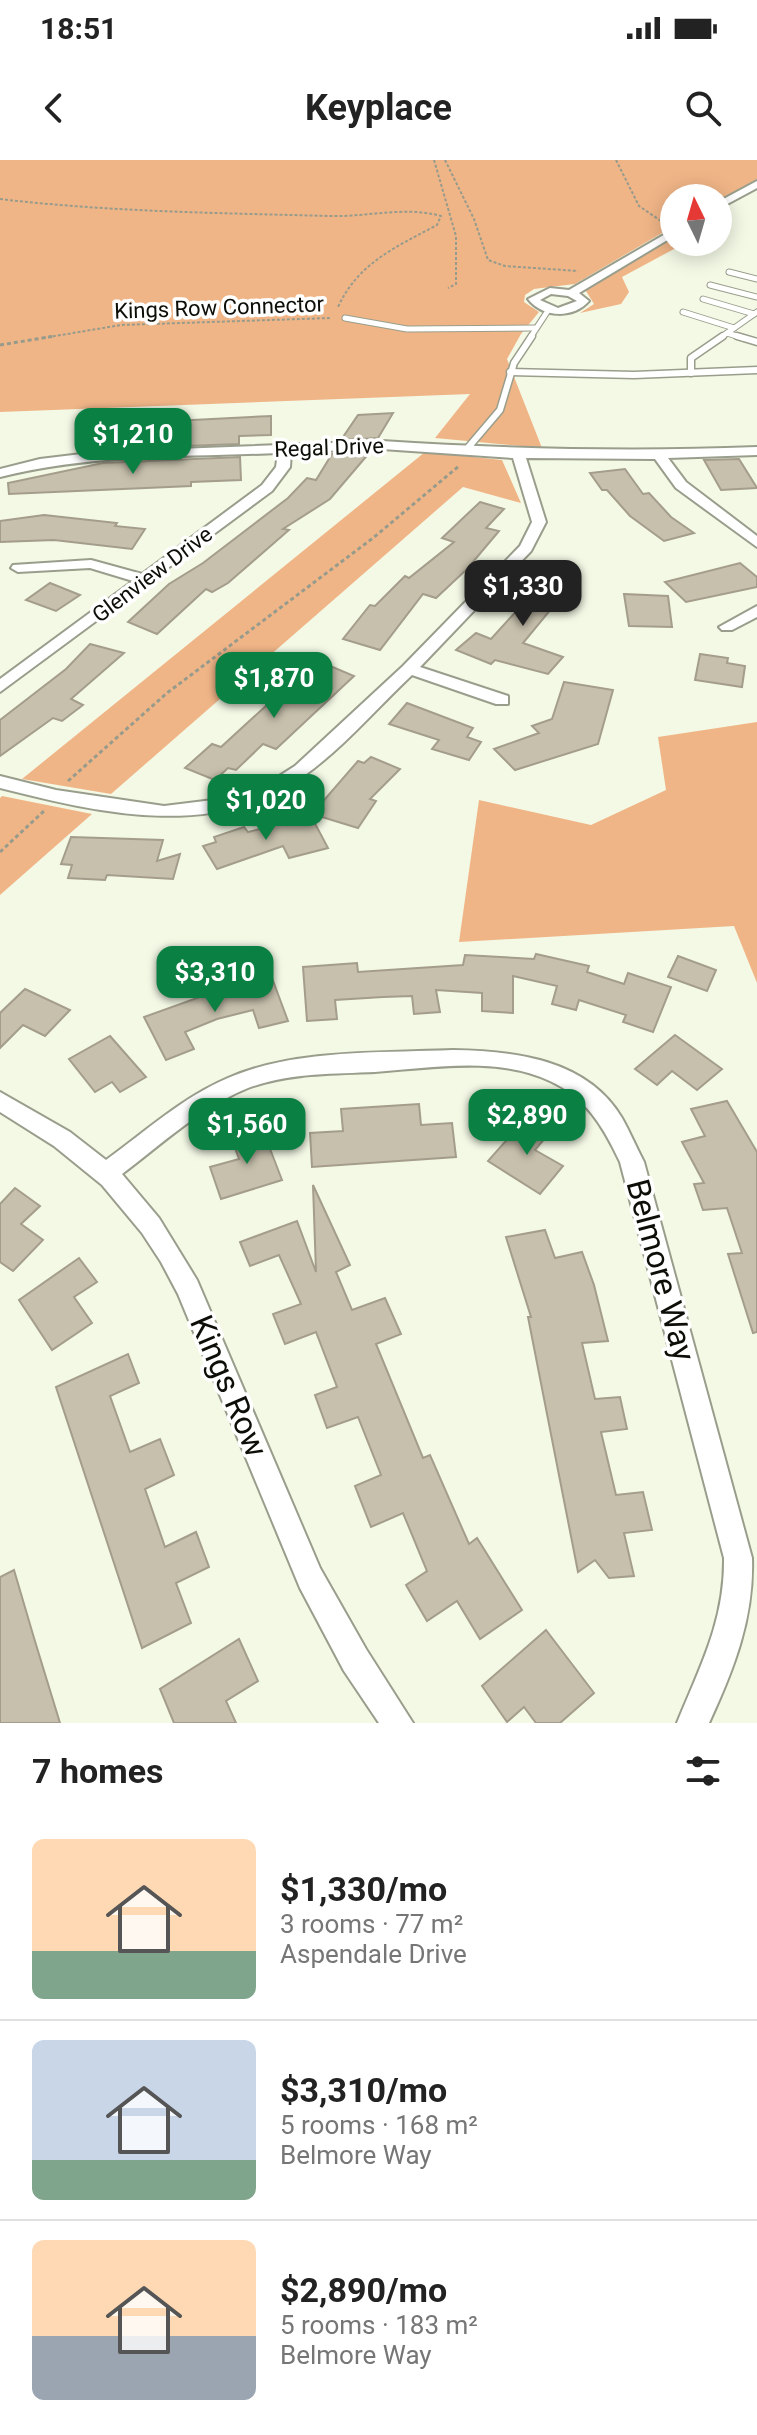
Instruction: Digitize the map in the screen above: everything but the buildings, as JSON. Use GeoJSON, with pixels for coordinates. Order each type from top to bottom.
{"type":"FeatureCollection","features":[{"type":"Feature","properties":{"kind":"street"},"geometry":{"type":"LineString","coordinates":[[732,198],[757,184]]}},
{"type":"Feature","properties":{"kind":"street"},"geometry":{"type":"LineString","coordinates":[[571,293],[660,238]]}},
{"type":"Feature","properties":{"kind":"street"},"geometry":{"type":"LineString","coordinates":[[550,291],[571,293],[582,298],[583,304],[573,309],[549,309],[534,302],[534,297],[550,291]]}},
{"type":"Feature","properties":{"kind":"street","name":"Regal Drive"},"geometry":{"type":"LineString","coordinates":[[0,473],[98,456],[382,445],[518,454],[659,455],[757,451]]}},
{"type":"Feature","properties":{"kind":"street","name":"Glenview Drive"},"geometry":{"type":"LineString","coordinates":[[0,687],[267,488],[283,467],[285,449]]}},
{"type":"Feature","properties":{"kind":"street"},"geometry":{"type":"LineString","coordinates":[[0,782],[56,796],[164,812],[192,811],[253,797],[301,770],[409,669],[536,535],[539,522],[518,454]]}},
{"type":"Feature","properties":{"kind":"street"},"geometry":{"type":"LineString","coordinates":[[659,455],[690,492],[757,543]]}},
{"type":"Feature","properties":{"kind":"street"},"geometry":{"type":"LineString","coordinates":[[18,568],[91,564],[144,579]]}},
{"type":"Feature","properties":{"kind":"street"},"geometry":{"type":"LineString","coordinates":[[727,627],[757,611]]}},
{"type":"Feature","properties":{"kind":"street"},"geometry":{"type":"LineString","coordinates":[[409,669],[502,700]]}},
{"type":"Feature","properties":{"kind":"street","name":"Belmore Way"},"geometry":{"type":"LineString","coordinates":[[108,1172],[210,1098],[258,1077],[303,1068],[483,1055],[542,1068],[591,1097],[610,1117],[632,1162],[738,1558],[740,1584],[737,1617],[693,1723]]}},
{"type":"Feature","properties":{"kind":"street","name":"Kings Row"},"geometry":{"type":"LineString","coordinates":[[0,1101],[76,1146],[108,1172],[137,1204],[165,1243],[188,1288],[310,1578],[355,1660],[397,1723]]}},
{"type":"Feature","properties":{"kind":"lane"},"geometry":{"type":"LineString","coordinates":[[729,272],[757,279]]}},
{"type":"Feature","properties":{"kind":"lane"},"geometry":{"type":"LineString","coordinates":[[710,285],[757,297]]}},
{"type":"Feature","properties":{"kind":"lane"},"geometry":{"type":"LineString","coordinates":[[703,299],[756,313]]}},
{"type":"Feature","properties":{"kind":"lane"},"geometry":{"type":"LineString","coordinates":[[466,450],[500,410],[510,372],[549,309]]}},
{"type":"Feature","properties":{"kind":"lane"},"geometry":{"type":"LineString","coordinates":[[683,312],[734,328]]}},
{"type":"Feature","properties":{"kind":"lane"},"geometry":{"type":"LineString","coordinates":[[691,373],[691,358],[756,313]]}},
{"type":"Feature","properties":{"kind":"lane"},"geometry":{"type":"LineString","coordinates":[[345,318],[407,329],[535,328]]}},
{"type":"Feature","properties":{"kind":"lane"},"geometry":{"type":"LineString","coordinates":[[727,333],[757,342]]}},
{"type":"Feature","properties":{"kind":"lane"},"geometry":{"type":"LineString","coordinates":[[510,372],[691,373],[757,370]]}},
{"type":"Feature","properties":{"kind":"path"},"geometry":{"type":"LineString","coordinates":[[434,160],[455,220],[460,251],[456,284],[448,288]]}},
{"type":"Feature","properties":{"kind":"path"},"geometry":{"type":"LineString","coordinates":[[445,160],[474,219],[488,260],[505,266],[563,269],[600,276]]}},
{"type":"Feature","properties":{"kind":"path"},"geometry":{"type":"LineString","coordinates":[[616,160],[639,206],[660,220]]}},
{"type":"Feature","properties":{"kind":"path"},"geometry":{"type":"LineString","coordinates":[[0,199],[129,210],[324,216],[420,210],[441,216],[437,225],[388,248],[368,263],[341,298],[339,313],[345,318]]}},
{"type":"Feature","properties":{"kind":"path","name":"Kings Row Connector"},"geometry":{"type":"LineString","coordinates":[[0,345],[121,325],[345,318]]}},
{"type":"Feature","properties":{"kind":"path"},"geometry":{"type":"LineString","coordinates":[[0,852],[33,824],[73,774],[143,713],[457,469],[466,450]]}},
{"type":"Feature","properties":{"kind":"shaded area"},"geometry":{"type":"Polygon","coordinates":[[[0,160],[757,160],[757,179],[732,193],[732,184],[660,184],[660,234],[575,284],[534,289],[525,295],[524,302],[539,312],[521,334],[507,359],[542,448],[435,438],[470,394],[0,412],[0,160]]]}},
{"type":"Feature","properties":{"kind":"shaded area"},"geometry":{"type":"Polygon","coordinates":[[[660,245],[661,256],[622,277],[629,292],[621,304],[580,313],[594,304],[586,291],[660,245]]]}},
{"type":"Feature","properties":{"kind":"shaded area"},"geometry":{"type":"Polygon","coordinates":[[[425,452],[502,460],[521,503],[463,487],[111,794],[22,779],[425,452]]]}},
{"type":"Feature","properties":{"kind":"shaded area"},"geometry":{"type":"Polygon","coordinates":[[[757,722],[757,983],[734,926],[459,942],[479,800],[591,825],[666,790],[658,737],[757,722]]]}},
{"type":"Feature","properties":{"kind":"shaded area"},"geometry":{"type":"Polygon","coordinates":[[[0,798],[92,814],[0,895],[0,798]]]}}]}
